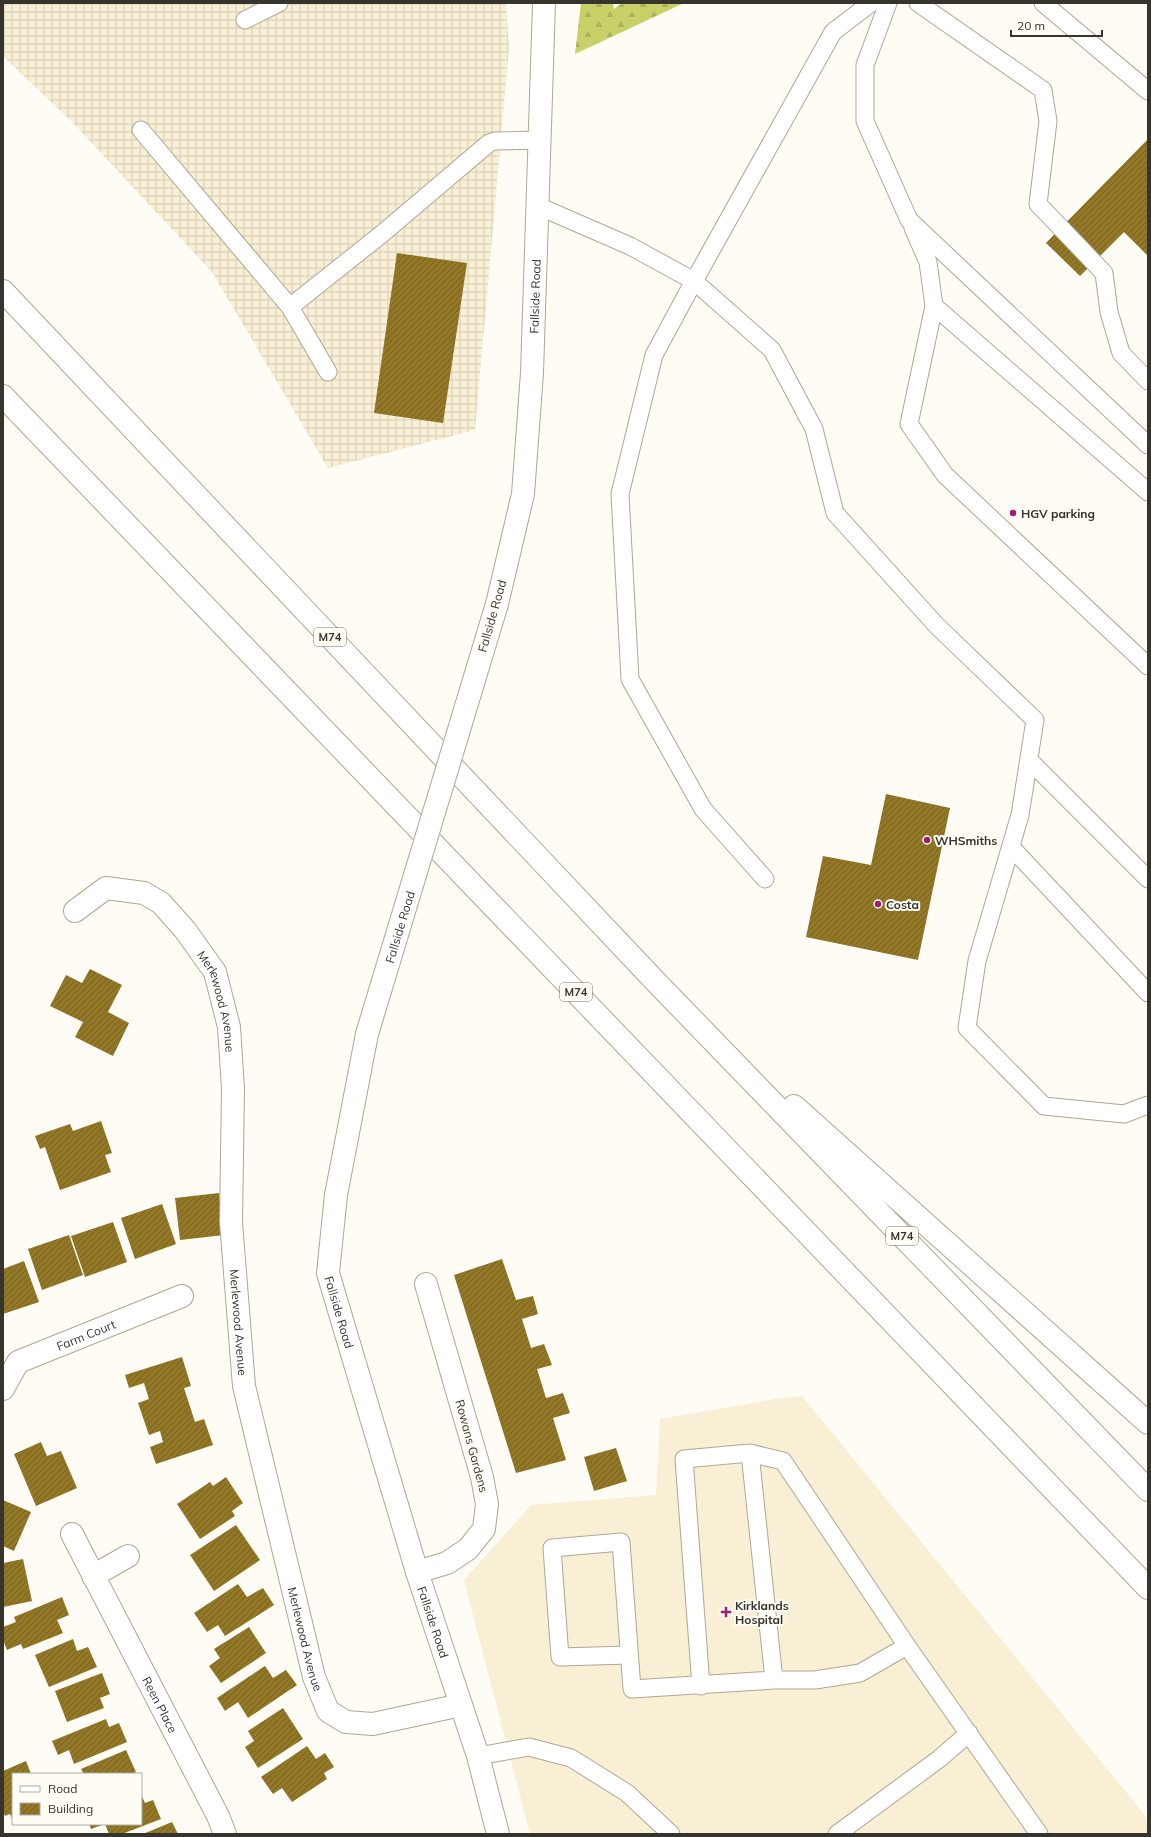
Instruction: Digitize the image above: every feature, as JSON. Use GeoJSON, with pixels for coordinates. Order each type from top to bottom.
{"type":"FeatureCollection","features":[{"type":"Feature","properties":{"kind":"main road","name":"Fallside Road"},"geometry":{"type":"LineString","coordinates":[[498,1834],[478,1756],[418,1572],[328,1272],[336,1195],[367,1034],[497,604],[523,494],[532,373],[544,3]]}},
{"type":"Feature","properties":{"kind":"main road","name":"M74"},"geometry":{"type":"LineString","coordinates":[[3,291],[656,982],[1148,1490]]}},
{"type":"Feature","properties":{"kind":"main road","name":"M74"},"geometry":{"type":"LineString","coordinates":[[3,396],[1148,1588]]}},
{"type":"Feature","properties":{"kind":"main road","name":"Merlewood Avenue"},"geometry":{"type":"LineString","coordinates":[[75,911],[106,888],[144,893],[161,903],[166,908],[185,930],[215,972],[229,1027],[233,1089],[231,1222],[244,1386],[314,1677],[328,1711],[346,1722],[373,1724],[461,1704]]}},
{"type":"Feature","properties":{"kind":"main road"},"geometry":{"type":"LineString","coordinates":[[656,982],[1148,1423]]}},
{"type":"Feature","properties":{"kind":"main road","name":"Rowans Gardens"},"geometry":{"type":"LineString","coordinates":[[418,1572],[447,1563],[468,1549],[484,1529],[487,1504],[482,1477],[426,1284]]}},
{"type":"Feature","properties":{"kind":"main road","name":"Farm Court"},"geometry":{"type":"LineString","coordinates":[[3,1388],[18,1362],[182,1296]]}},
{"type":"Feature","properties":{"kind":"main road","name":"Reen Place"},"geometry":{"type":"LineString","coordinates":[[72,1534],[218,1816],[225,1834]]}},
{"type":"Feature","properties":{"kind":"main road"},"geometry":{"type":"LineString","coordinates":[[93,1576],[128,1556]]}},
{"type":"Feature","properties":{"kind":"lane"},"geometry":{"type":"LineString","coordinates":[[245,20],[279,3]]}},
{"type":"Feature","properties":{"kind":"lane"},"geometry":{"type":"LineString","coordinates":[[765,879],[704,809],[630,679],[620,494],[654,355],[694,280],[833,32],[871,3]]}},
{"type":"Feature","properties":{"kind":"lane"},"geometry":{"type":"LineString","coordinates":[[888,3],[865,65],[865,121],[928,262],[934,306],[909,424],[945,475],[1148,666]]}},
{"type":"Feature","properties":{"kind":"lane"},"geometry":{"type":"LineString","coordinates":[[918,3],[1043,90],[1048,121],[1038,204],[1104,273],[1109,312],[1121,353],[1148,381]]}},
{"type":"Feature","properties":{"kind":"lane"},"geometry":{"type":"LineString","coordinates":[[1043,3],[1148,91]]}},
{"type":"Feature","properties":{"kind":"lane"},"geometry":{"type":"LineString","coordinates":[[141,130],[290,307],[328,372]]}},
{"type":"Feature","properties":{"kind":"lane"},"geometry":{"type":"LineString","coordinates":[[290,307],[384,233],[490,143],[495,141],[540,140]]}},
{"type":"Feature","properties":{"kind":"lane"},"geometry":{"type":"LineString","coordinates":[[538,206],[630,246],[694,280],[772,350],[814,429],[835,513],[937,626],[1035,720],[1020,815],[977,961],[967,1028],[1044,1106],[1124,1114],[1148,1105]]}},
{"type":"Feature","properties":{"kind":"lane"},"geometry":{"type":"LineString","coordinates":[[909,220],[1148,445]]}},
{"type":"Feature","properties":{"kind":"lane"},"geometry":{"type":"LineString","coordinates":[[934,306],[1148,492]]}},
{"type":"Feature","properties":{"kind":"lane"},"geometry":{"type":"LineString","coordinates":[[1029,760],[1148,880]]}},
{"type":"Feature","properties":{"kind":"lane"},"geometry":{"type":"LineString","coordinates":[[1011,847],[1148,993]]}},
{"type":"Feature","properties":{"kind":"lane"},"geometry":{"type":"LineString","coordinates":[[750,1453],[774,1680]]}},
{"type":"Feature","properties":{"kind":"lane"},"geometry":{"type":"LineString","coordinates":[[701,1686],[684,1459],[750,1453],[783,1461],[907,1646],[1039,1834]]}},
{"type":"Feature","properties":{"kind":"lane"},"geometry":{"type":"LineString","coordinates":[[628,1656],[560,1657],[552,1548],[621,1542],[628,1656],[632,1689],[701,1686],[774,1680],[814,1680],[860,1673],[907,1646]]}},
{"type":"Feature","properties":{"kind":"lane"},"geometry":{"type":"LineString","coordinates":[[844,1832],[969,1734]]}},
{"type":"Feature","properties":{"kind":"lane"},"geometry":{"type":"LineString","coordinates":[[478,1756],[529,1747],[571,1758],[627,1793],[671,1834]]}},
{"type":"Feature","properties":{"kind":"shaded area"},"geometry":{"type":"Polygon","coordinates":[[[3,3],[506,3],[509,48],[475,430],[328,468],[212,272],[74,124],[3,56],[3,3]]]}},
{"type":"Feature","properties":{"kind":"shaded area","name":"Kirklands Hospital"},"geometry":{"type":"Polygon","coordinates":[[[802,1396],[1148,1819],[1148,1834],[530,1834],[464,1580],[531,1505],[656,1495],[660,1419],[775,1399],[802,1396]]]}},
{"type":"Feature","properties":{"kind":"green space"},"geometry":{"type":"Polygon","coordinates":[[[581,3],[613,3],[614,9],[622,3],[684,3],[575,54],[581,3]]]}},
{"type":"Feature","properties":{"kind":"building"},"geometry":{"type":"Polygon","coordinates":[[[1148,139],[1148,256],[1124,232],[1080,276],[1046,243],[1148,139]]]}},
{"type":"Feature","properties":{"kind":"building"},"geometry":{"type":"Polygon","coordinates":[[[397,253],[467,263],[443,423],[374,413],[397,253]]]}},
{"type":"Feature","properties":{"kind":"building"},"geometry":{"type":"Polygon","coordinates":[[[886,794],[950,808],[918,960],[806,937],[823,856],[871,865],[886,794]]]}},
{"type":"Feature","properties":{"kind":"building"},"geometry":{"type":"Polygon","coordinates":[[[90,969],[122,985],[108,1012],[129,1023],[113,1056],[75,1037],[83,1022],[50,1006],[66,975],[82,983],[90,969]]]}},
{"type":"Feature","properties":{"kind":"building"},"geometry":{"type":"Polygon","coordinates":[[[101,1121],[112,1153],[105,1155],[111,1172],[60,1190],[45,1147],[40,1149],[35,1136],[70,1124],[73,1131],[101,1121]]]}},
{"type":"Feature","properties":{"kind":"building"},"geometry":{"type":"Polygon","coordinates":[[[219,1193],[224,1235],[180,1240],[175,1198],[219,1193]]]}},
{"type":"Feature","properties":{"kind":"building"},"geometry":{"type":"Polygon","coordinates":[[[162,1204],[176,1244],[135,1259],[121,1218],[162,1204]]]}},
{"type":"Feature","properties":{"kind":"building"},"geometry":{"type":"Polygon","coordinates":[[[113,1222],[127,1262],[85,1277],[71,1236],[113,1222]]]}},
{"type":"Feature","properties":{"kind":"building"},"geometry":{"type":"Polygon","coordinates":[[[69,1235],[83,1275],[42,1290],[28,1249],[69,1235]]]}},
{"type":"Feature","properties":{"kind":"building"},"geometry":{"type":"Polygon","coordinates":[[[502,1259],[516,1300],[533,1296],[538,1314],[522,1319],[531,1348],[544,1344],[552,1365],[537,1369],[546,1398],[563,1393],[570,1413],[553,1418],[566,1460],[516,1473],[454,1275],[502,1259]]]}},
{"type":"Feature","properties":{"kind":"building"},"geometry":{"type":"Polygon","coordinates":[[[24,1261],[39,1302],[3,1314],[3,1269],[24,1261]]]}},
{"type":"Feature","properties":{"kind":"building"},"geometry":{"type":"Polygon","coordinates":[[[182,1357],[191,1386],[184,1388],[195,1422],[204,1419],[213,1445],[156,1464],[150,1447],[163,1442],[160,1431],[149,1435],[138,1403],[149,1399],[144,1383],[129,1388],[125,1375],[182,1357]]]}},
{"type":"Feature","properties":{"kind":"building"},"geometry":{"type":"Polygon","coordinates":[[[41,1442],[47,1456],[61,1451],[77,1488],[36,1506],[14,1454],[41,1442]]]}},
{"type":"Feature","properties":{"kind":"building"},"geometry":{"type":"Polygon","coordinates":[[[616,1448],[627,1481],[594,1491],[584,1457],[616,1448]]]}},
{"type":"Feature","properties":{"kind":"building"},"geometry":{"type":"Polygon","coordinates":[[[226,1477],[243,1503],[232,1511],[235,1516],[200,1539],[177,1504],[210,1482],[213,1486],[226,1477]]]}},
{"type":"Feature","properties":{"kind":"building"},"geometry":{"type":"Polygon","coordinates":[[[3,1500],[31,1512],[14,1551],[3,1546],[3,1500]]]}},
{"type":"Feature","properties":{"kind":"building"},"geometry":{"type":"Polygon","coordinates":[[[236,1525],[260,1560],[214,1591],[190,1555],[236,1525]]]}},
{"type":"Feature","properties":{"kind":"building"},"geometry":{"type":"Polygon","coordinates":[[[23,1559],[32,1601],[3,1607],[3,1563],[23,1559]]]}},
{"type":"Feature","properties":{"kind":"building"},"geometry":{"type":"Polygon","coordinates":[[[238,1584],[247,1597],[263,1588],[274,1605],[225,1636],[218,1625],[207,1632],[194,1613],[238,1584]]]}},
{"type":"Feature","properties":{"kind":"building"},"geometry":{"type":"Polygon","coordinates":[[[62,1597],[69,1615],[57,1620],[63,1633],[23,1649],[21,1644],[7,1650],[3,1640],[3,1627],[16,1622],[14,1617],[62,1597]]]}},
{"type":"Feature","properties":{"kind":"building"},"geometry":{"type":"Polygon","coordinates":[[[249,1627],[266,1653],[221,1683],[209,1666],[220,1658],[214,1649],[249,1627]]]}},
{"type":"Feature","properties":{"kind":"building"},"geometry":{"type":"Polygon","coordinates":[[[73,1639],[77,1651],[88,1647],[97,1667],[49,1687],[35,1655],[73,1639]]]}},
{"type":"Feature","properties":{"kind":"building"},"geometry":{"type":"Polygon","coordinates":[[[265,1666],[273,1678],[286,1670],[297,1685],[248,1718],[238,1702],[225,1711],[217,1698],[265,1666]]]}},
{"type":"Feature","properties":{"kind":"building"},"geometry":{"type":"Polygon","coordinates":[[[102,1673],[110,1694],[100,1698],[104,1708],[67,1722],[55,1691],[102,1673]]]}},
{"type":"Feature","properties":{"kind":"building"},"geometry":{"type":"Polygon","coordinates":[[[283,1708],[303,1739],[258,1768],[245,1747],[254,1741],[248,1731],[283,1708]]]}},
{"type":"Feature","properties":{"kind":"building"},"geometry":{"type":"Polygon","coordinates":[[[106,1719],[109,1727],[119,1723],[127,1742],[74,1764],[69,1750],[58,1755],[52,1741],[106,1719]]]}},
{"type":"Feature","properties":{"kind":"building"},"geometry":{"type":"Polygon","coordinates":[[[307,1746],[316,1759],[325,1753],[334,1767],[324,1773],[327,1779],[292,1802],[282,1788],[273,1794],[261,1777],[307,1746]]]}},
{"type":"Feature","properties":{"kind":"building"},"geometry":{"type":"Polygon","coordinates":[[[126,1750],[136,1772],[83,1773],[81,1769],[126,1750]]]}},
{"type":"Feature","properties":{"kind":"building"},"geometry":{"type":"Polygon","coordinates":[[[26,1761],[31,1773],[12,1773],[12,1818],[10,1814],[5,1816],[3,1811],[3,1771],[26,1761]]]}},
{"type":"Feature","properties":{"kind":"building"},"geometry":{"type":"Polygon","coordinates":[[[142,1796],[145,1803],[153,1800],[161,1819],[122,1834],[109,1834],[105,1825],[142,1825],[142,1796]]]}},
{"type":"Feature","properties":{"kind":"building"},"geometry":{"type":"Polygon","coordinates":[[[172,1822],[178,1834],[143,1834],[172,1822]]]}},
{"type":"Feature","properties":{"kind":"building"},"geometry":{"type":"Polygon","coordinates":[[[89,1825],[102,1825],[91,1829],[89,1825]]]}},
{"type":"Feature","properties":{"kind":"place","name":"HGV parking"},"geometry":{"type":"Point","coordinates":[1013,513]}},
{"type":"Feature","properties":{"kind":"place","name":"WHSmiths"},"geometry":{"type":"Point","coordinates":[927,840]}},
{"type":"Feature","properties":{"kind":"place","name":"Costa"},"geometry":{"type":"Point","coordinates":[878,904]}},
{"type":"Feature","properties":{"kind":"place","name":"Kirklands Hospital"},"geometry":{"type":"Point","coordinates":[726,1612]}}]}
